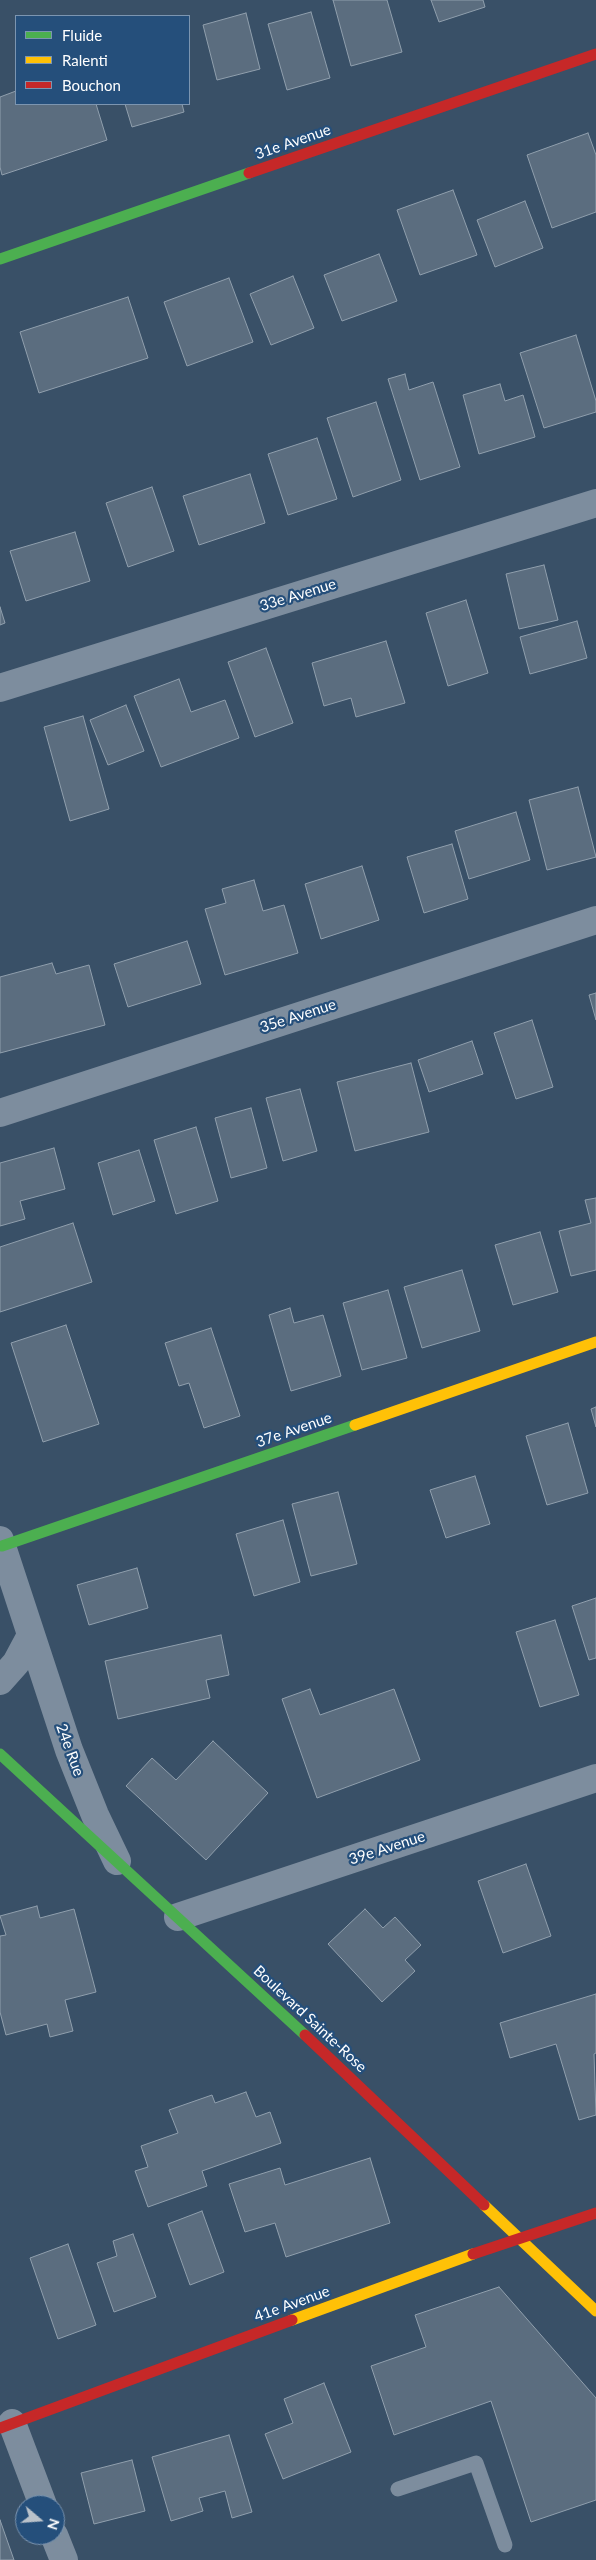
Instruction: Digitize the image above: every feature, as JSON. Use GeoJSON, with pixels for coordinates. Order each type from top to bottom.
{"type":"FeatureCollection","features":[{"type":"Feature","properties":{"kind":"street","name":"31e Avenue"},"geometry":{"type":"LineString","coordinates":[[0,259],[596,54]]}},
{"type":"Feature","properties":{"kind":"street","name":"33e Avenue"},"geometry":{"type":"LineString","coordinates":[[0,688],[596,502]]}},
{"type":"Feature","properties":{"kind":"street","name":"35e Avenue"},"geometry":{"type":"LineString","coordinates":[[0,1112],[596,920]]}},
{"type":"Feature","properties":{"kind":"street","name":"37e Avenue"},"geometry":{"type":"LineString","coordinates":[[1,1543],[596,1342]]}},
{"type":"Feature","properties":{"kind":"street","name":"24e Rue"},"geometry":{"type":"LineString","coordinates":[[1,1543],[73,1760],[95,1815],[118,1861]]}},
{"type":"Feature","properties":{"kind":"street"},"geometry":{"type":"LineString","coordinates":[[0,1681],[16,1663],[31,1635]]}},
{"type":"Feature","properties":{"kind":"street","name":"Boulevard Sainte-Rose"},"geometry":{"type":"LineString","coordinates":[[0,1754],[353,2079],[596,2311]]}},
{"type":"Feature","properties":{"kind":"street","name":"39e Avenue"},"geometry":{"type":"LineString","coordinates":[[178,1917],[596,1778]]}},
{"type":"Feature","properties":{"kind":"street","name":"41e Avenue"},"geometry":{"type":"LineString","coordinates":[[6,2426],[518,2237],[596,2213]]}},
{"type":"Feature","properties":{"kind":"street"},"geometry":{"type":"LineString","coordinates":[[6,2426],[38,2495]]}},
{"type":"Feature","properties":{"kind":"street"},"geometry":{"type":"LineString","coordinates":[[58,2545],[64,2560]]}},
{"type":"Feature","properties":{"kind":"lane"},"geometry":{"type":"LineString","coordinates":[[398,2490],[476,2463],[505,2546]]}},
{"type":"Feature","properties":{"kind":"building"},"geometry":{"type":"Polygon","coordinates":[[[333,0],[387,0],[402,52],[351,66],[333,0]]]}},
{"type":"Feature","properties":{"kind":"building"},"geometry":{"type":"Polygon","coordinates":[[[431,0],[483,0],[485,7],[439,22],[431,0]]]}},
{"type":"Feature","properties":{"kind":"building"},"geometry":{"type":"Polygon","coordinates":[[[311,12],[330,78],[287,90],[268,24],[311,12]]]}},
{"type":"Feature","properties":{"kind":"building"},"geometry":{"type":"Polygon","coordinates":[[[246,13],[260,69],[217,80],[203,25],[246,13]]]}},
{"type":"Feature","properties":{"kind":"building"},"geometry":{"type":"Polygon","coordinates":[[[15,91],[15,105],[96,105],[107,140],[2,175],[0,167],[0,97],[15,91]]]}},
{"type":"Feature","properties":{"kind":"building"},"geometry":{"type":"Polygon","coordinates":[[[125,105],[182,105],[184,112],[132,127],[125,105]]]}},
{"type":"Feature","properties":{"kind":"building"},"geometry":{"type":"Polygon","coordinates":[[[588,133],[596,155],[596,212],[552,228],[527,155],[588,133]]]}},
{"type":"Feature","properties":{"kind":"building"},"geometry":{"type":"Polygon","coordinates":[[[453,190],[477,255],[420,275],[397,210],[453,190]]]}},
{"type":"Feature","properties":{"kind":"building"},"geometry":{"type":"Polygon","coordinates":[[[525,201],[543,248],[495,267],[477,220],[525,201]]]}},
{"type":"Feature","properties":{"kind":"building"},"geometry":{"type":"Polygon","coordinates":[[[379,254],[397,301],[342,321],[324,275],[379,254]]]}},
{"type":"Feature","properties":{"kind":"building"},"geometry":{"type":"Polygon","coordinates":[[[293,276],[314,328],[271,345],[250,294],[293,276]]]}},
{"type":"Feature","properties":{"kind":"building"},"geometry":{"type":"Polygon","coordinates":[[[229,278],[253,342],[187,366],[164,302],[229,278]]]}},
{"type":"Feature","properties":{"kind":"building"},"geometry":{"type":"Polygon","coordinates":[[[128,297],[148,358],[39,393],[20,332],[128,297]]]}},
{"type":"Feature","properties":{"kind":"building"},"geometry":{"type":"Polygon","coordinates":[[[576,335],[596,401],[596,412],[544,428],[520,353],[576,335]]]}},
{"type":"Feature","properties":{"kind":"building"},"geometry":{"type":"Polygon","coordinates":[[[405,374],[409,390],[433,382],[460,467],[420,480],[388,379],[405,374]]]}},
{"type":"Feature","properties":{"kind":"building"},"geometry":{"type":"Polygon","coordinates":[[[500,384],[505,401],[523,395],[535,437],[479,454],[463,395],[500,384]]]}},
{"type":"Feature","properties":{"kind":"building"},"geometry":{"type":"Polygon","coordinates":[[[376,402],[401,480],[353,497],[327,418],[376,402]]]}},
{"type":"Feature","properties":{"kind":"building"},"geometry":{"type":"Polygon","coordinates":[[[317,438],[337,499],[288,515],[268,454],[317,438]]]}},
{"type":"Feature","properties":{"kind":"building"},"geometry":{"type":"Polygon","coordinates":[[[250,474],[265,523],[199,545],[183,496],[250,474]]]}},
{"type":"Feature","properties":{"kind":"building"},"geometry":{"type":"Polygon","coordinates":[[[152,487],[174,551],[128,567],[106,503],[152,487]]]}},
{"type":"Feature","properties":{"kind":"building"},"geometry":{"type":"Polygon","coordinates":[[[75,532],[90,581],[26,601],[10,551],[75,532]]]}},
{"type":"Feature","properties":{"kind":"building"},"geometry":{"type":"Polygon","coordinates":[[[544,565],[558,620],[519,629],[506,574],[544,565]]]}},
{"type":"Feature","properties":{"kind":"building"},"geometry":{"type":"Polygon","coordinates":[[[466,600],[488,673],[448,686],[426,613],[466,600]]]}},
{"type":"Feature","properties":{"kind":"building"},"geometry":{"type":"Polygon","coordinates":[[[0,607],[5,623],[0,625],[0,607]]]}},
{"type":"Feature","properties":{"kind":"building"},"geometry":{"type":"Polygon","coordinates":[[[577,621],[587,658],[530,674],[520,637],[577,621]]]}},
{"type":"Feature","properties":{"kind":"building"},"geometry":{"type":"Polygon","coordinates":[[[386,641],[405,703],[356,717],[351,698],[324,706],[312,663],[386,641]]]}},
{"type":"Feature","properties":{"kind":"building"},"geometry":{"type":"Polygon","coordinates":[[[266,648],[293,723],[255,737],[228,662],[266,648]]]}},
{"type":"Feature","properties":{"kind":"building"},"geometry":{"type":"Polygon","coordinates":[[[179,679],[191,712],[225,700],[239,738],[161,767],[134,696],[179,679]]]}},
{"type":"Feature","properties":{"kind":"building"},"geometry":{"type":"Polygon","coordinates":[[[126,705],[144,751],[108,765],[90,720],[126,705]]]}},
{"type":"Feature","properties":{"kind":"building"},"geometry":{"type":"Polygon","coordinates":[[[83,716],[109,809],[70,821],[44,727],[83,716]]]}},
{"type":"Feature","properties":{"kind":"building"},"geometry":{"type":"Polygon","coordinates":[[[578,787],[596,857],[547,870],[529,800],[578,787]]]}},
{"type":"Feature","properties":{"kind":"building"},"geometry":{"type":"Polygon","coordinates":[[[516,812],[530,860],[469,879],[455,831],[516,812]]]}},
{"type":"Feature","properties":{"kind":"building"},"geometry":{"type":"Polygon","coordinates":[[[452,844],[468,899],[424,913],[407,857],[452,844]]]}},
{"type":"Feature","properties":{"kind":"building"},"geometry":{"type":"Polygon","coordinates":[[[362,866],[379,920],[321,939],[305,884],[362,866]]]}},
{"type":"Feature","properties":{"kind":"building"},"geometry":{"type":"Polygon","coordinates":[[[254,880],[263,911],[284,905],[298,953],[225,975],[205,909],[226,903],[222,889],[254,880]]]}},
{"type":"Feature","properties":{"kind":"building"},"geometry":{"type":"Polygon","coordinates":[[[187,941],[201,984],[128,1007],[114,964],[187,941]]]}},
{"type":"Feature","properties":{"kind":"building"},"geometry":{"type":"Polygon","coordinates":[[[52,963],[56,974],[89,965],[105,1025],[0,1053],[0,977],[52,963]]]}},
{"type":"Feature","properties":{"kind":"building"},"geometry":{"type":"Polygon","coordinates":[[[596,993],[596,1020],[589,995],[596,993]]]}},
{"type":"Feature","properties":{"kind":"building"},"geometry":{"type":"Polygon","coordinates":[[[532,1020],[553,1087],[516,1099],[494,1033],[532,1020]]]}},
{"type":"Feature","properties":{"kind":"building"},"geometry":{"type":"Polygon","coordinates":[[[472,1041],[483,1074],[429,1092],[418,1060],[472,1041]]]}},
{"type":"Feature","properties":{"kind":"building"},"geometry":{"type":"Polygon","coordinates":[[[411,1063],[429,1132],[355,1151],[337,1082],[411,1063]]]}},
{"type":"Feature","properties":{"kind":"building"},"geometry":{"type":"Polygon","coordinates":[[[300,1089],[317,1151],[283,1161],[266,1098],[300,1089]]]}},
{"type":"Feature","properties":{"kind":"building"},"geometry":{"type":"Polygon","coordinates":[[[251,1108],[267,1168],[231,1178],[215,1118],[251,1108]]]}},
{"type":"Feature","properties":{"kind":"building"},"geometry":{"type":"Polygon","coordinates":[[[196,1127],[218,1201],[176,1214],[154,1140],[196,1127]]]}},
{"type":"Feature","properties":{"kind":"building"},"geometry":{"type":"Polygon","coordinates":[[[54,1148],[65,1189],[20,1201],[25,1219],[0,1226],[0,1163],[54,1148]]]}},
{"type":"Feature","properties":{"kind":"building"},"geometry":{"type":"Polygon","coordinates":[[[139,1150],[155,1201],[113,1215],[98,1163],[139,1150]]]}},
{"type":"Feature","properties":{"kind":"building"},"geometry":{"type":"Polygon","coordinates":[[[596,1198],[596,1270],[571,1276],[559,1231],[591,1223],[585,1200],[596,1198]]]}},
{"type":"Feature","properties":{"kind":"building"},"geometry":{"type":"Polygon","coordinates":[[[73,1223],[92,1282],[0,1312],[0,1247],[73,1223]]]}},
{"type":"Feature","properties":{"kind":"building"},"geometry":{"type":"Polygon","coordinates":[[[540,1232],[558,1292],[513,1305],[495,1245],[540,1232]]]}},
{"type":"Feature","properties":{"kind":"building"},"geometry":{"type":"Polygon","coordinates":[[[462,1270],[480,1331],[422,1348],[404,1287],[462,1270]]]}},
{"type":"Feature","properties":{"kind":"building"},"geometry":{"type":"Polygon","coordinates":[[[388,1290],[407,1358],[362,1370],[343,1303],[388,1290]]]}},
{"type":"Feature","properties":{"kind":"building"},"geometry":{"type":"Polygon","coordinates":[[[290,1308],[294,1323],[323,1315],[341,1376],[291,1391],[269,1315],[290,1308]]]}},
{"type":"Feature","properties":{"kind":"building"},"geometry":{"type":"Polygon","coordinates":[[[66,1325],[99,1424],[43,1442],[11,1343],[66,1325]]]}},
{"type":"Feature","properties":{"kind":"building"},"geometry":{"type":"Polygon","coordinates":[[[211,1328],[240,1416],[204,1428],[189,1383],[179,1386],[165,1343],[211,1328]]]}},
{"type":"Feature","properties":{"kind":"building"},"geometry":{"type":"Polygon","coordinates":[[[596,1407],[596,1427],[591,1409],[596,1407]]]}},
{"type":"Feature","properties":{"kind":"building"},"geometry":{"type":"Polygon","coordinates":[[[568,1423],[588,1493],[547,1505],[526,1436],[568,1423]]]}},
{"type":"Feature","properties":{"kind":"building"},"geometry":{"type":"Polygon","coordinates":[[[475,1476],[490,1524],[446,1538],[430,1490],[475,1476]]]}},
{"type":"Feature","properties":{"kind":"building"},"geometry":{"type":"Polygon","coordinates":[[[338,1492],[357,1564],[311,1576],[292,1504],[338,1492]]]}},
{"type":"Feature","properties":{"kind":"building"},"geometry":{"type":"Polygon","coordinates":[[[283,1520],[300,1582],[254,1596],[236,1534],[283,1520]]]}},
{"type":"Feature","properties":{"kind":"building"},"geometry":{"type":"Polygon","coordinates":[[[137,1568],[148,1608],[89,1625],[77,1585],[137,1568]]]}},
{"type":"Feature","properties":{"kind":"building"},"geometry":{"type":"Polygon","coordinates":[[[596,1598],[596,1658],[589,1660],[572,1606],[596,1598]]]}},
{"type":"Feature","properties":{"kind":"building"},"geometry":{"type":"Polygon","coordinates":[[[555,1620],[579,1695],[540,1707],[516,1632],[555,1620]]]}},
{"type":"Feature","properties":{"kind":"building"},"geometry":{"type":"Polygon","coordinates":[[[221,1635],[229,1675],[206,1680],[210,1698],[118,1719],[105,1661],[221,1635]]]}},
{"type":"Feature","properties":{"kind":"building"},"geometry":{"type":"Polygon","coordinates":[[[310,1689],[320,1715],[394,1689],[420,1760],[317,1798],[282,1699],[310,1689]]]}},
{"type":"Feature","properties":{"kind":"building"},"geometry":{"type":"Polygon","coordinates":[[[213,1741],[268,1793],[206,1860],[126,1786],[152,1758],[176,1780],[213,1741]]]}},
{"type":"Feature","properties":{"kind":"building"},"geometry":{"type":"Polygon","coordinates":[[[526,1864],[551,1936],[503,1953],[478,1881],[526,1864]]]}},
{"type":"Feature","properties":{"kind":"building"},"geometry":{"type":"Polygon","coordinates":[[[37,1906],[40,1918],[74,1909],[96,1992],[65,2000],[73,2031],[50,2037],[47,2024],[6,2035],[0,2012],[0,1936],[6,1935],[0,1916],[37,1906]]]}},
{"type":"Feature","properties":{"kind":"building"},"geometry":{"type":"Polygon","coordinates":[[[365,1909],[383,1928],[395,1917],[421,1945],[405,1960],[415,1971],[382,2002],[328,1944],[365,1909]]]}},
{"type":"Feature","properties":{"kind":"building"},"geometry":{"type":"Polygon","coordinates":[[[596,1994],[596,2053],[594,2054],[596,2115],[579,2120],[556,2044],[510,2058],[500,2023],[596,1994]]]}},
{"type":"Feature","properties":{"kind":"building"},"geometry":{"type":"Polygon","coordinates":[[[246,2092],[256,2117],[270,2112],[281,2143],[202,2171],[207,2186],[148,2207],[135,2171],[148,2167],[141,2146],[178,2133],[169,2110],[212,2095],[215,2103],[246,2092]]]}},
{"type":"Feature","properties":{"kind":"building"},"geometry":{"type":"Polygon","coordinates":[[[370,2158],[390,2223],[286,2257],[275,2223],[245,2232],[229,2184],[280,2168],[285,2185],[370,2158]]]}},
{"type":"Feature","properties":{"kind":"building"},"geometry":{"type":"Polygon","coordinates":[[[202,2211],[224,2272],[190,2285],[168,2224],[202,2211]]]}},
{"type":"Feature","properties":{"kind":"building"},"geometry":{"type":"Polygon","coordinates":[[[133,2234],[156,2297],[114,2312],[97,2263],[117,2256],[113,2241],[133,2234]]]}},
{"type":"Feature","properties":{"kind":"building"},"geometry":{"type":"Polygon","coordinates":[[[68,2244],[96,2325],[58,2339],[30,2258],[68,2244]]]}},
{"type":"Feature","properties":{"kind":"building"},"geometry":{"type":"Polygon","coordinates":[[[499,2287],[596,2398],[596,2500],[531,2522],[491,2401],[394,2435],[371,2366],[426,2347],[415,2315],[499,2287]]]}},
{"type":"Feature","properties":{"kind":"building"},"geometry":{"type":"Polygon","coordinates":[[[324,2383],[351,2452],[283,2479],[265,2434],[293,2423],[284,2399],[324,2383]]]}},
{"type":"Feature","properties":{"kind":"building"},"geometry":{"type":"Polygon","coordinates":[[[229,2435],[252,2512],[232,2518],[225,2491],[199,2498],[203,2511],[171,2521],[152,2457],[229,2435]]]}},
{"type":"Feature","properties":{"kind":"building"},"geometry":{"type":"Polygon","coordinates":[[[132,2460],[145,2511],[94,2524],[81,2473],[132,2460]]]}},
{"type":"Feature","properties":{"kind":"building"},"geometry":{"type":"Polygon","coordinates":[[[0,2520],[14,2560],[0,2560],[0,2520]]]}},
{"type":"Feature","properties":{"kind":"traffic: fast"},"geometry":{"type":"LineString","coordinates":[[0,259],[249,173]]}},
{"type":"Feature","properties":{"kind":"traffic: fast"},"geometry":{"type":"LineString","coordinates":[[2,1546],[355,1425]]}},
{"type":"Feature","properties":{"kind":"traffic: fast"},"geometry":{"type":"LineString","coordinates":[[0,1754],[305,2035]]}},
{"type":"Feature","properties":{"kind":"traffic: slow"},"geometry":{"type":"LineString","coordinates":[[355,1425],[596,1342]]}},
{"type":"Feature","properties":{"kind":"traffic: slow"},"geometry":{"type":"LineString","coordinates":[[484,2205],[596,2311]]}},
{"type":"Feature","properties":{"kind":"traffic: slow"},"geometry":{"type":"LineString","coordinates":[[292,2320],[473,2254]]}},
{"type":"Feature","properties":{"kind":"traffic: jam"},"geometry":{"type":"LineString","coordinates":[[249,173],[596,54]]}},
{"type":"Feature","properties":{"kind":"traffic: jam"},"geometry":{"type":"LineString","coordinates":[[305,2035],[484,2205]]}},
{"type":"Feature","properties":{"kind":"traffic: jam"},"geometry":{"type":"LineString","coordinates":[[473,2254],[596,2213]]}},
{"type":"Feature","properties":{"kind":"traffic: jam"},"geometry":{"type":"LineString","coordinates":[[0,2428],[292,2320]]}}]}
